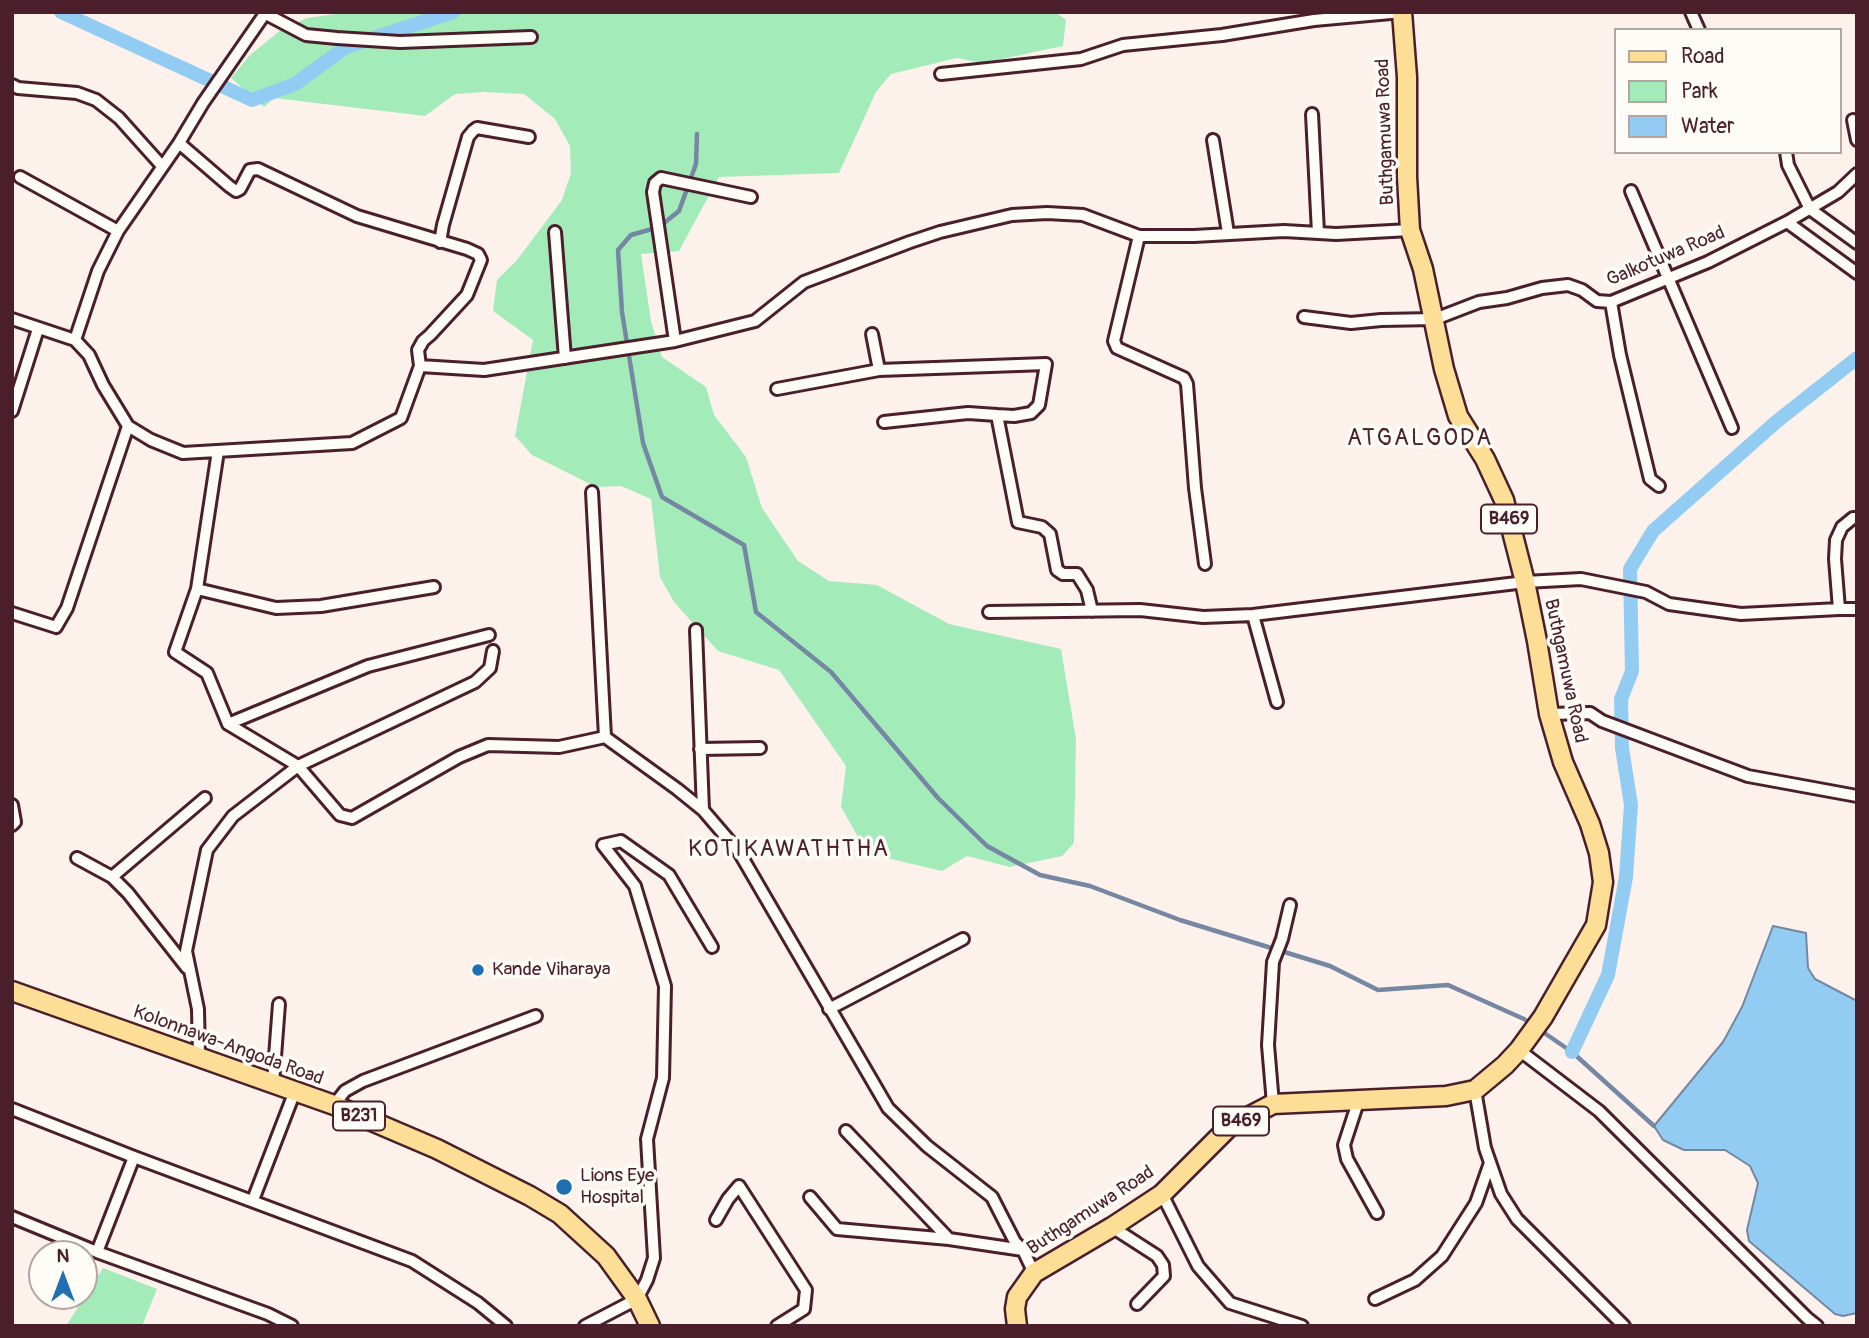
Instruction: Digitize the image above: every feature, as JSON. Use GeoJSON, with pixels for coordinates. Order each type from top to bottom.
{"type":"FeatureCollection","features":[{"type":"Feature","properties":{"kind":"main road","name":"Buthgamuwa Road"},"geometry":{"type":"LineString","coordinates":[[1017,1326],[1017,1297],[1034,1273],[1162,1194],[1229,1127],[1273,1104],[1446,1096],[1475,1090],[1519,1050],[1543,1017],[1596,925],[1603,882],[1599,853],[1590,824],[1563,762],[1549,714],[1525,582],[1503,500],[1485,459],[1458,416],[1444,369],[1423,269],[1410,230],[1407,77],[1402,12]]}},
{"type":"Feature","properties":{"kind":"main road","name":"Kolonnawa-Angoda Road"},"geometry":{"type":"LineString","coordinates":[[12,991],[334,1105],[437,1149],[530,1195],[560,1214],[606,1256],[637,1299],[650,1326]]}},
{"type":"Feature","properties":{"kind":"street"},"geometry":{"type":"LineString","coordinates":[[941,74],[1081,59],[1123,45],[1314,20],[1402,12]]}},
{"type":"Feature","properties":{"kind":"street"},"geometry":{"type":"LineString","coordinates":[[1691,12],[1698,28]]}},
{"type":"Feature","properties":{"kind":"street"},"geometry":{"type":"LineString","coordinates":[[75,340],[98,271],[118,231],[266,13],[306,35],[327,37],[400,42],[531,37]]}},
{"type":"Feature","properties":{"kind":"street"},"geometry":{"type":"LineString","coordinates":[[12,85],[18,88],[77,93],[96,100],[119,117],[162,166]]}},
{"type":"Feature","properties":{"kind":"street"},"geometry":{"type":"LineString","coordinates":[[1312,114],[1318,233]]}},
{"type":"Feature","properties":{"kind":"street"},"geometry":{"type":"LineString","coordinates":[[1853,120],[1857,140]]}},
{"type":"Feature","properties":{"kind":"street"},"geometry":{"type":"LineString","coordinates":[[440,242],[468,137],[473,131],[477,128],[529,137]]}},
{"type":"Feature","properties":{"kind":"street"},"geometry":{"type":"LineString","coordinates":[[1213,140],[1228,233]]}},
{"type":"Feature","properties":{"kind":"street"},"geometry":{"type":"LineString","coordinates":[[12,319],[75,340],[89,355],[103,385],[128,426],[150,440],[183,453],[352,443],[401,418],[420,366],[418,350],[423,341],[467,295],[481,260],[478,254],[356,216],[258,169],[250,170],[240,189],[236,191],[179,143]]}},
{"type":"Feature","properties":{"kind":"street"},"geometry":{"type":"LineString","coordinates":[[1786,154],[1788,166],[1810,209],[1857,243]]}},
{"type":"Feature","properties":{"kind":"street","name":"Galkotuwa Road"},"geometry":{"type":"LineString","coordinates":[[1435,319],[1479,302],[1568,285],[1582,290],[1597,301],[1611,302],[1708,262],[1787,222],[1838,192],[1857,174]]}},
{"type":"Feature","properties":{"kind":"street"},"geometry":{"type":"LineString","coordinates":[[20,177],[118,231]]}},
{"type":"Feature","properties":{"kind":"street"},"geometry":{"type":"LineString","coordinates":[[675,341],[653,192],[654,183],[661,178],[751,197]]}},
{"type":"Feature","properties":{"kind":"street"},"geometry":{"type":"LineString","coordinates":[[1631,191],[1732,428]]}},
{"type":"Feature","properties":{"kind":"street"},"geometry":{"type":"LineString","coordinates":[[420,366],[484,370],[675,341],[755,321],[804,282],[940,232],[1012,215],[1083,215],[1139,236],[1284,231],[1336,234],[1410,230]]}},
{"type":"Feature","properties":{"kind":"street"},"geometry":{"type":"LineString","coordinates":[[1787,222],[1857,273]]}},
{"type":"Feature","properties":{"kind":"street"},"geometry":{"type":"LineString","coordinates":[[555,232],[565,358]]}},
{"type":"Feature","properties":{"kind":"street"},"geometry":{"type":"LineString","coordinates":[[1139,236],[1114,341],[1117,348],[1184,378],[1187,384],[1195,488],[1206,564]]}},
{"type":"Feature","properties":{"kind":"street"},"geometry":{"type":"LineString","coordinates":[[1611,302],[1620,355],[1650,479],[1659,486]]}},
{"type":"Feature","properties":{"kind":"street"},"geometry":{"type":"LineString","coordinates":[[1304,317],[1351,323],[1435,319]]}},
{"type":"Feature","properties":{"kind":"street"},"geometry":{"type":"LineString","coordinates":[[12,411],[38,329]]}},
{"type":"Feature","properties":{"kind":"street"},"geometry":{"type":"LineString","coordinates":[[872,334],[879,370]]}},
{"type":"Feature","properties":{"kind":"street"},"geometry":{"type":"LineString","coordinates":[[777,389],[879,370],[1046,364],[1040,405],[1031,413],[1014,416],[968,414],[884,422]]}},
{"type":"Feature","properties":{"kind":"street"},"geometry":{"type":"LineString","coordinates":[[997,415],[1018,522],[1042,527],[1050,534],[1057,570],[1063,574],[1077,574],[1087,590],[1092,611]]}},
{"type":"Feature","properties":{"kind":"street"},"geometry":{"type":"LineString","coordinates":[[12,613],[56,627],[67,608],[128,426]]}},
{"type":"Feature","properties":{"kind":"street"},"geometry":{"type":"LineString","coordinates":[[218,451],[197,589],[175,652],[206,673],[228,724],[298,766],[340,815],[352,818],[459,757],[488,745],[559,747],[605,737],[703,810],[738,852],[888,1108],[927,1146],[992,1197],[1034,1273]]}},
{"type":"Feature","properties":{"kind":"street"},"geometry":{"type":"LineString","coordinates":[[592,492],[605,737]]}},
{"type":"Feature","properties":{"kind":"street"},"geometry":{"type":"LineString","coordinates":[[1839,609],[1836,540],[1842,527],[1857,518]]}},
{"type":"Feature","properties":{"kind":"street"},"geometry":{"type":"LineString","coordinates":[[989,612],[1140,610],[1203,617],[1253,615],[1525,582],[1581,579],[1646,592],[1669,604],[1741,614],[1857,610]]}},
{"type":"Feature","properties":{"kind":"street"},"geometry":{"type":"LineString","coordinates":[[197,589],[276,608],[321,606],[434,587]]}},
{"type":"Feature","properties":{"kind":"street"},"geometry":{"type":"LineString","coordinates":[[1253,615],[1277,702]]}},
{"type":"Feature","properties":{"kind":"street"},"geometry":{"type":"LineString","coordinates":[[696,630],[703,810]]}},
{"type":"Feature","properties":{"kind":"street"},"geometry":{"type":"LineString","coordinates":[[228,724],[368,666],[489,635]]}},
{"type":"Feature","properties":{"kind":"street"},"geometry":{"type":"LineString","coordinates":[[199,1057],[198,1009],[186,951],[207,850],[233,816],[298,766],[475,682],[490,668],[493,651]]}},
{"type":"Feature","properties":{"kind":"street"},"geometry":{"type":"LineString","coordinates":[[1549,714],[1590,713],[1602,721],[1748,776],[1857,796]]}},
{"type":"Feature","properties":{"kind":"street"},"geometry":{"type":"LineString","coordinates":[[699,749],[760,748]]}},
{"type":"Feature","properties":{"kind":"street"},"geometry":{"type":"LineString","coordinates":[[112,877],[205,798]]}},
{"type":"Feature","properties":{"kind":"street"},"geometry":{"type":"LineString","coordinates":[[12,804],[15,822],[12,825]]}},
{"type":"Feature","properties":{"kind":"street"},"geometry":{"type":"LineString","coordinates":[[585,1326],[637,1299],[654,1258],[647,1139],[663,1077],[666,986],[635,886],[603,845],[621,841],[668,875],[712,947]]}},
{"type":"Feature","properties":{"kind":"street"},"geometry":{"type":"LineString","coordinates":[[77,858],[112,877],[128,893],[190,973]]}},
{"type":"Feature","properties":{"kind":"street"},"geometry":{"type":"LineString","coordinates":[[1273,1104],[1268,1045],[1273,962],[1290,905]]}},
{"type":"Feature","properties":{"kind":"street"},"geometry":{"type":"LineString","coordinates":[[829,1009],[963,939]]}},
{"type":"Feature","properties":{"kind":"street"},"geometry":{"type":"LineString","coordinates":[[273,1083],[279,1004]]}},
{"type":"Feature","properties":{"kind":"street"},"geometry":{"type":"LineString","coordinates":[[334,1105],[345,1091],[363,1081],[536,1016]]}},
{"type":"Feature","properties":{"kind":"street"},"geometry":{"type":"LineString","coordinates":[[1519,1050],[1599,1111],[1817,1326]]}},
{"type":"Feature","properties":{"kind":"street"},"geometry":{"type":"LineString","coordinates":[[1475,1090],[1485,1147],[1501,1194],[1517,1219],[1624,1326]]}},
{"type":"Feature","properties":{"kind":"street"},"geometry":{"type":"LineString","coordinates":[[253,1200],[295,1091]]}},
{"type":"Feature","properties":{"kind":"street"},"geometry":{"type":"LineString","coordinates":[[1359,1099],[1344,1145],[1347,1159],[1377,1213]]}},
{"type":"Feature","properties":{"kind":"street"},"geometry":{"type":"LineString","coordinates":[[12,1109],[412,1261],[478,1303],[506,1326]]}},
{"type":"Feature","properties":{"kind":"street"},"geometry":{"type":"LineString","coordinates":[[846,1131],[948,1240]]}},
{"type":"Feature","properties":{"kind":"street"},"geometry":{"type":"LineString","coordinates":[[98,1249],[134,1157]]}},
{"type":"Feature","properties":{"kind":"street"},"geometry":{"type":"LineString","coordinates":[[1375,1299],[1415,1280],[1442,1256],[1476,1203],[1490,1163]]}},
{"type":"Feature","properties":{"kind":"street"},"geometry":{"type":"LineString","coordinates":[[716,1220],[738,1186],[806,1290],[804,1309],[777,1326]]}},
{"type":"Feature","properties":{"kind":"street"},"geometry":{"type":"LineString","coordinates":[[1162,1194],[1198,1266],[1230,1303],[1302,1326]]}},
{"type":"Feature","properties":{"kind":"street"},"geometry":{"type":"LineString","coordinates":[[810,1197],[837,1229],[1023,1250]]}},
{"type":"Feature","properties":{"kind":"street"},"geometry":{"type":"LineString","coordinates":[[12,1217],[68,1240]]}},
{"type":"Feature","properties":{"kind":"street"},"geometry":{"type":"LineString","coordinates":[[1112,1227],[1157,1256],[1163,1265],[1164,1276],[1137,1304]]}},
{"type":"Feature","properties":{"kind":"street"},"geometry":{"type":"LineString","coordinates":[[98,1252],[268,1314],[292,1326]]}},
{"type":"Feature","properties":{"kind":"street"},"geometry":{"type":"LineString","coordinates":[[264,1326],[268,1314]]}},
{"type":"Feature","properties":{"kind":"green space"},"geometry":{"type":"Polygon","coordinates":[[[350,12],[1055,12],[1066,20],[1063,46],[983,63],[957,58],[891,74],[876,92],[839,173],[719,177],[679,251],[641,254],[651,321],[662,357],[706,387],[714,415],[746,457],[762,508],[798,561],[829,581],[877,585],[949,624],[1061,649],[1076,739],[1074,843],[1062,856],[1010,867],[967,856],[942,871],[887,858],[862,844],[841,807],[846,766],[779,670],[718,651],[674,602],[660,577],[651,499],[621,486],[596,487],[532,455],[515,436],[533,340],[493,311],[497,280],[517,260],[562,200],[571,173],[570,146],[555,119],[524,94],[455,94],[425,116],[274,98],[264,107],[231,78],[250,55],[282,29],[307,18],[350,12]]]}},
{"type":"Feature","properties":{"kind":"green space"},"geometry":{"type":"Polygon","coordinates":[[[103,1268],[157,1289],[142,1326],[66,1326],[76,1310],[98,1310],[98,1276],[103,1268]]]}},
{"type":"Feature","properties":{"kind":"water"},"geometry":{"type":"Polygon","coordinates":[[[1773,926],[1806,933],[1808,968],[1815,979],[1857,1001],[1857,1313],[1843,1316],[1835,1314],[1749,1241],[1747,1230],[1758,1183],[1750,1166],[1725,1150],[1684,1150],[1663,1140],[1654,1126],[1723,1042],[1742,1007],[1773,926]]]}},
{"type":"Feature","properties":{"kind":"waterway"},"geometry":{"type":"LineString","coordinates":[[61,12],[252,100],[295,84],[346,47],[453,12]]}},
{"type":"Feature","properties":{"kind":"waterway"},"geometry":{"type":"LineString","coordinates":[[697,134],[696,164],[679,211],[659,227],[631,235],[618,250],[622,312],[643,443],[662,497],[744,545],[756,612],[831,672],[938,798],[987,846],[1040,875],[1090,886],[1180,920],[1330,966],[1378,990],[1448,985],[1533,1025]]}},
{"type":"Feature","properties":{"kind":"waterway"},"geometry":{"type":"LineString","coordinates":[[1572,1052],[1608,975],[1626,877],[1631,805],[1622,748],[1621,699],[1632,671],[1630,569],[1653,531],[1776,422],[1857,358]]}},
{"type":"Feature","properties":{"kind":"waterway"},"geometry":{"type":"LineString","coordinates":[[1540,1030],[1572,1052],[1654,1126]]}},
{"type":"Feature","properties":{"kind":"place","name":"Kande Viharaya"},"geometry":{"type":"Point","coordinates":[478,970]}},
{"type":"Feature","properties":{"kind":"place","name":"Lions Eye Hospital"},"geometry":{"type":"Point","coordinates":[564,1187]}},
{"type":"Feature","properties":{"kind":"district","name":"ATGALGODA"},"geometry":{"type":"Point","coordinates":[1420,439]}},
{"type":"Feature","properties":{"kind":"district","name":"KOTIKAWATHTHA"},"geometry":{"type":"Point","coordinates":[789,850]}}]}
